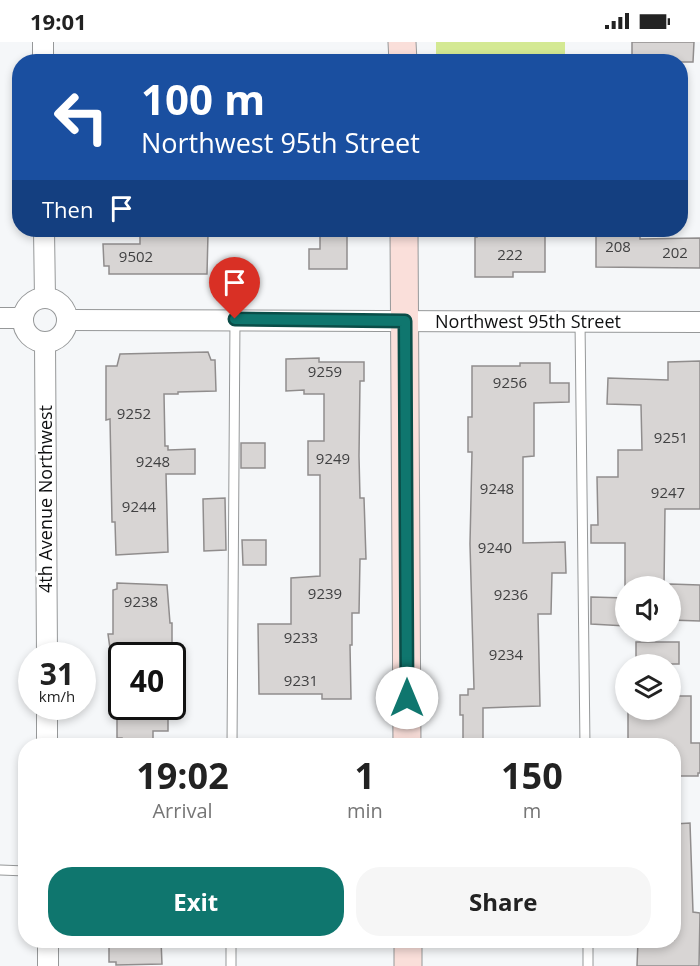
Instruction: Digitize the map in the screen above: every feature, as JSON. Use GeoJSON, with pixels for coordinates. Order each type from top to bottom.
{"type":"FeatureCollection","features":[{"type":"Feature","properties":{"kind":"street"},"geometry":{"type":"LineString","coordinates":[[44,237],[45,298]]}},
{"type":"Feature","properties":{"kind":"street"},"geometry":{"type":"LineString","coordinates":[[404,237],[407,738]]}},
{"type":"Feature","properties":{"kind":"street"},"geometry":{"type":"LineString","coordinates":[[45,298],[59,303],[64,309],[67,320],[65,331],[60,337],[54,341],[45,342],[33,340],[28,335],[24,329],[23,318],[30,303],[45,298]]}},
{"type":"Feature","properties":{"kind":"street"},"geometry":{"type":"LineString","coordinates":[[0,318],[23,318]]}},
{"type":"Feature","properties":{"kind":"street","name":"Northwest 95th Street"},"geometry":{"type":"LineString","coordinates":[[67,320],[700,322]]}},
{"type":"Feature","properties":{"kind":"street","name":"4th Avenue Northwest"},"geometry":{"type":"LineString","coordinates":[[45,342],[47,642]]}},
{"type":"Feature","properties":{"kind":"street"},"geometry":{"type":"LineString","coordinates":[[47,720],[47,738]]}},
{"type":"Feature","properties":{"kind":"street"},"geometry":{"type":"LineString","coordinates":[[48,948],[48,966]]}},
{"type":"Feature","properties":{"kind":"street"},"geometry":{"type":"LineString","coordinates":[[408,948],[408,966]]}},
{"type":"Feature","properties":{"kind":"lane"},"geometry":{"type":"LineString","coordinates":[[232,738],[235,319]]}},
{"type":"Feature","properties":{"kind":"lane"},"geometry":{"type":"LineString","coordinates":[[579,322],[585,738]]}},
{"type":"Feature","properties":{"kind":"lane"},"geometry":{"type":"LineString","coordinates":[[0,870],[18,871]]}},
{"type":"Feature","properties":{"kind":"lane"},"geometry":{"type":"LineString","coordinates":[[231,948],[231,966]]}},
{"type":"Feature","properties":{"kind":"lane"},"geometry":{"type":"LineString","coordinates":[[588,948],[588,966]]}},
{"type":"Feature","properties":{"kind":"green space"},"geometry":{"type":"Polygon","coordinates":[[[436,42],[565,42],[565,54],[436,54],[436,42]]]}},
{"type":"Feature","properties":{"kind":"building"},"geometry":{"type":"Polygon","coordinates":[[[632,42],[694,42],[693,62],[688,62],[688,54],[632,54],[632,42]]]}},
{"type":"Feature","properties":{"kind":"building"},"geometry":{"type":"Polygon","coordinates":[[[140,237],[208,237],[207,274],[109,274],[109,266],[104,266],[103,244],[140,244],[140,237]]]}},
{"type":"Feature","properties":{"kind":"building"},"geometry":{"type":"Polygon","coordinates":[[[320,237],[347,237],[347,269],[309,269],[309,249],[320,249],[320,237]]]}},
{"type":"Feature","properties":{"kind":"building"},"geometry":{"type":"Polygon","coordinates":[[[475,237],[545,237],[545,272],[513,272],[513,277],[475,277],[475,237]]]}},
{"type":"Feature","properties":{"kind":"building"},"geometry":{"type":"Polygon","coordinates":[[[596,237],[700,238],[700,268],[596,267],[596,237]]]}},
{"type":"Feature","properties":{"kind":"building"},"geometry":{"type":"Polygon","coordinates":[[[208,352],[211,360],[215,360],[216,391],[164,394],[165,446],[168,446],[168,450],[195,449],[195,474],[166,474],[168,552],[116,555],[115,522],[112,522],[110,419],[106,420],[106,366],[117,366],[120,354],[208,352]]]}},
{"type":"Feature","properties":{"kind":"building"},"geometry":{"type":"Polygon","coordinates":[[[319,358],[319,362],[364,362],[364,381],[360,381],[359,456],[360,498],[364,498],[366,559],[360,559],[359,613],[352,613],[351,699],[322,699],[322,694],[259,694],[258,624],[291,624],[291,578],[320,576],[320,475],[308,475],[308,441],[324,441],[324,394],[304,394],[304,390],[286,391],[286,359],[319,358]]]}},
{"type":"Feature","properties":{"kind":"building"},"geometry":{"type":"Polygon","coordinates":[[[700,361],[700,509],[665,509],[664,576],[625,576],[625,543],[591,543],[591,525],[598,525],[597,477],[618,477],[618,450],[642,450],[641,405],[607,404],[608,378],[668,380],[668,362],[700,361]]]}},
{"type":"Feature","properties":{"kind":"building"},"geometry":{"type":"Polygon","coordinates":[[[520,363],[550,363],[550,383],[569,383],[569,402],[534,403],[534,456],[523,457],[523,543],[565,542],[566,573],[552,573],[551,614],[538,614],[540,706],[483,708],[483,738],[463,738],[460,695],[468,695],[468,689],[474,689],[470,544],[472,452],[468,452],[468,417],[472,417],[472,366],[520,366],[520,363]]]}},
{"type":"Feature","properties":{"kind":"building"},"geometry":{"type":"Polygon","coordinates":[[[241,443],[265,443],[265,468],[241,468],[241,443]]]}},
{"type":"Feature","properties":{"kind":"building"},"geometry":{"type":"Polygon","coordinates":[[[225,498],[226,550],[204,551],[203,499],[225,498]]]}},
{"type":"Feature","properties":{"kind":"building"},"geometry":{"type":"Polygon","coordinates":[[[242,540],[266,540],[266,565],[243,565],[242,540]]]}},
{"type":"Feature","properties":{"kind":"building"},"geometry":{"type":"Polygon","coordinates":[[[117,583],[167,585],[172,642],[109,642],[108,634],[113,634],[113,590],[117,589],[117,583]]]}},
{"type":"Feature","properties":{"kind":"building"},"geometry":{"type":"Polygon","coordinates":[[[681,584],[700,585],[700,621],[681,620],[681,584]]]}},
{"type":"Feature","properties":{"kind":"building"},"geometry":{"type":"Polygon","coordinates":[[[591,597],[615,598],[615,625],[591,624],[591,597]]]}},
{"type":"Feature","properties":{"kind":"building"},"geometry":{"type":"Polygon","coordinates":[[[636,642],[679,642],[679,654],[636,654],[636,642]]]}},
{"type":"Feature","properties":{"kind":"building"},"geometry":{"type":"Polygon","coordinates":[[[681,696],[691,696],[691,743],[700,743],[700,773],[698,776],[681,776],[681,738],[628,738],[628,720],[681,720],[681,696]]]}},
{"type":"Feature","properties":{"kind":"building"},"geometry":{"type":"Polygon","coordinates":[[[117,720],[168,720],[168,731],[153,731],[153,738],[117,738],[117,720]]]}},
{"type":"Feature","properties":{"kind":"building"},"geometry":{"type":"Polygon","coordinates":[[[690,823],[693,912],[700,913],[699,966],[637,966],[638,948],[681,948],[681,824],[690,823]]]}},
{"type":"Feature","properties":{"kind":"building"},"geometry":{"type":"Polygon","coordinates":[[[109,948],[161,948],[162,964],[116,965],[116,962],[109,962],[109,948]]]}},
{"type":"Feature","properties":{"kind":"route"},"geometry":{"type":"LineString","coordinates":[[235,319],[405,321],[407,698]]}}]}
